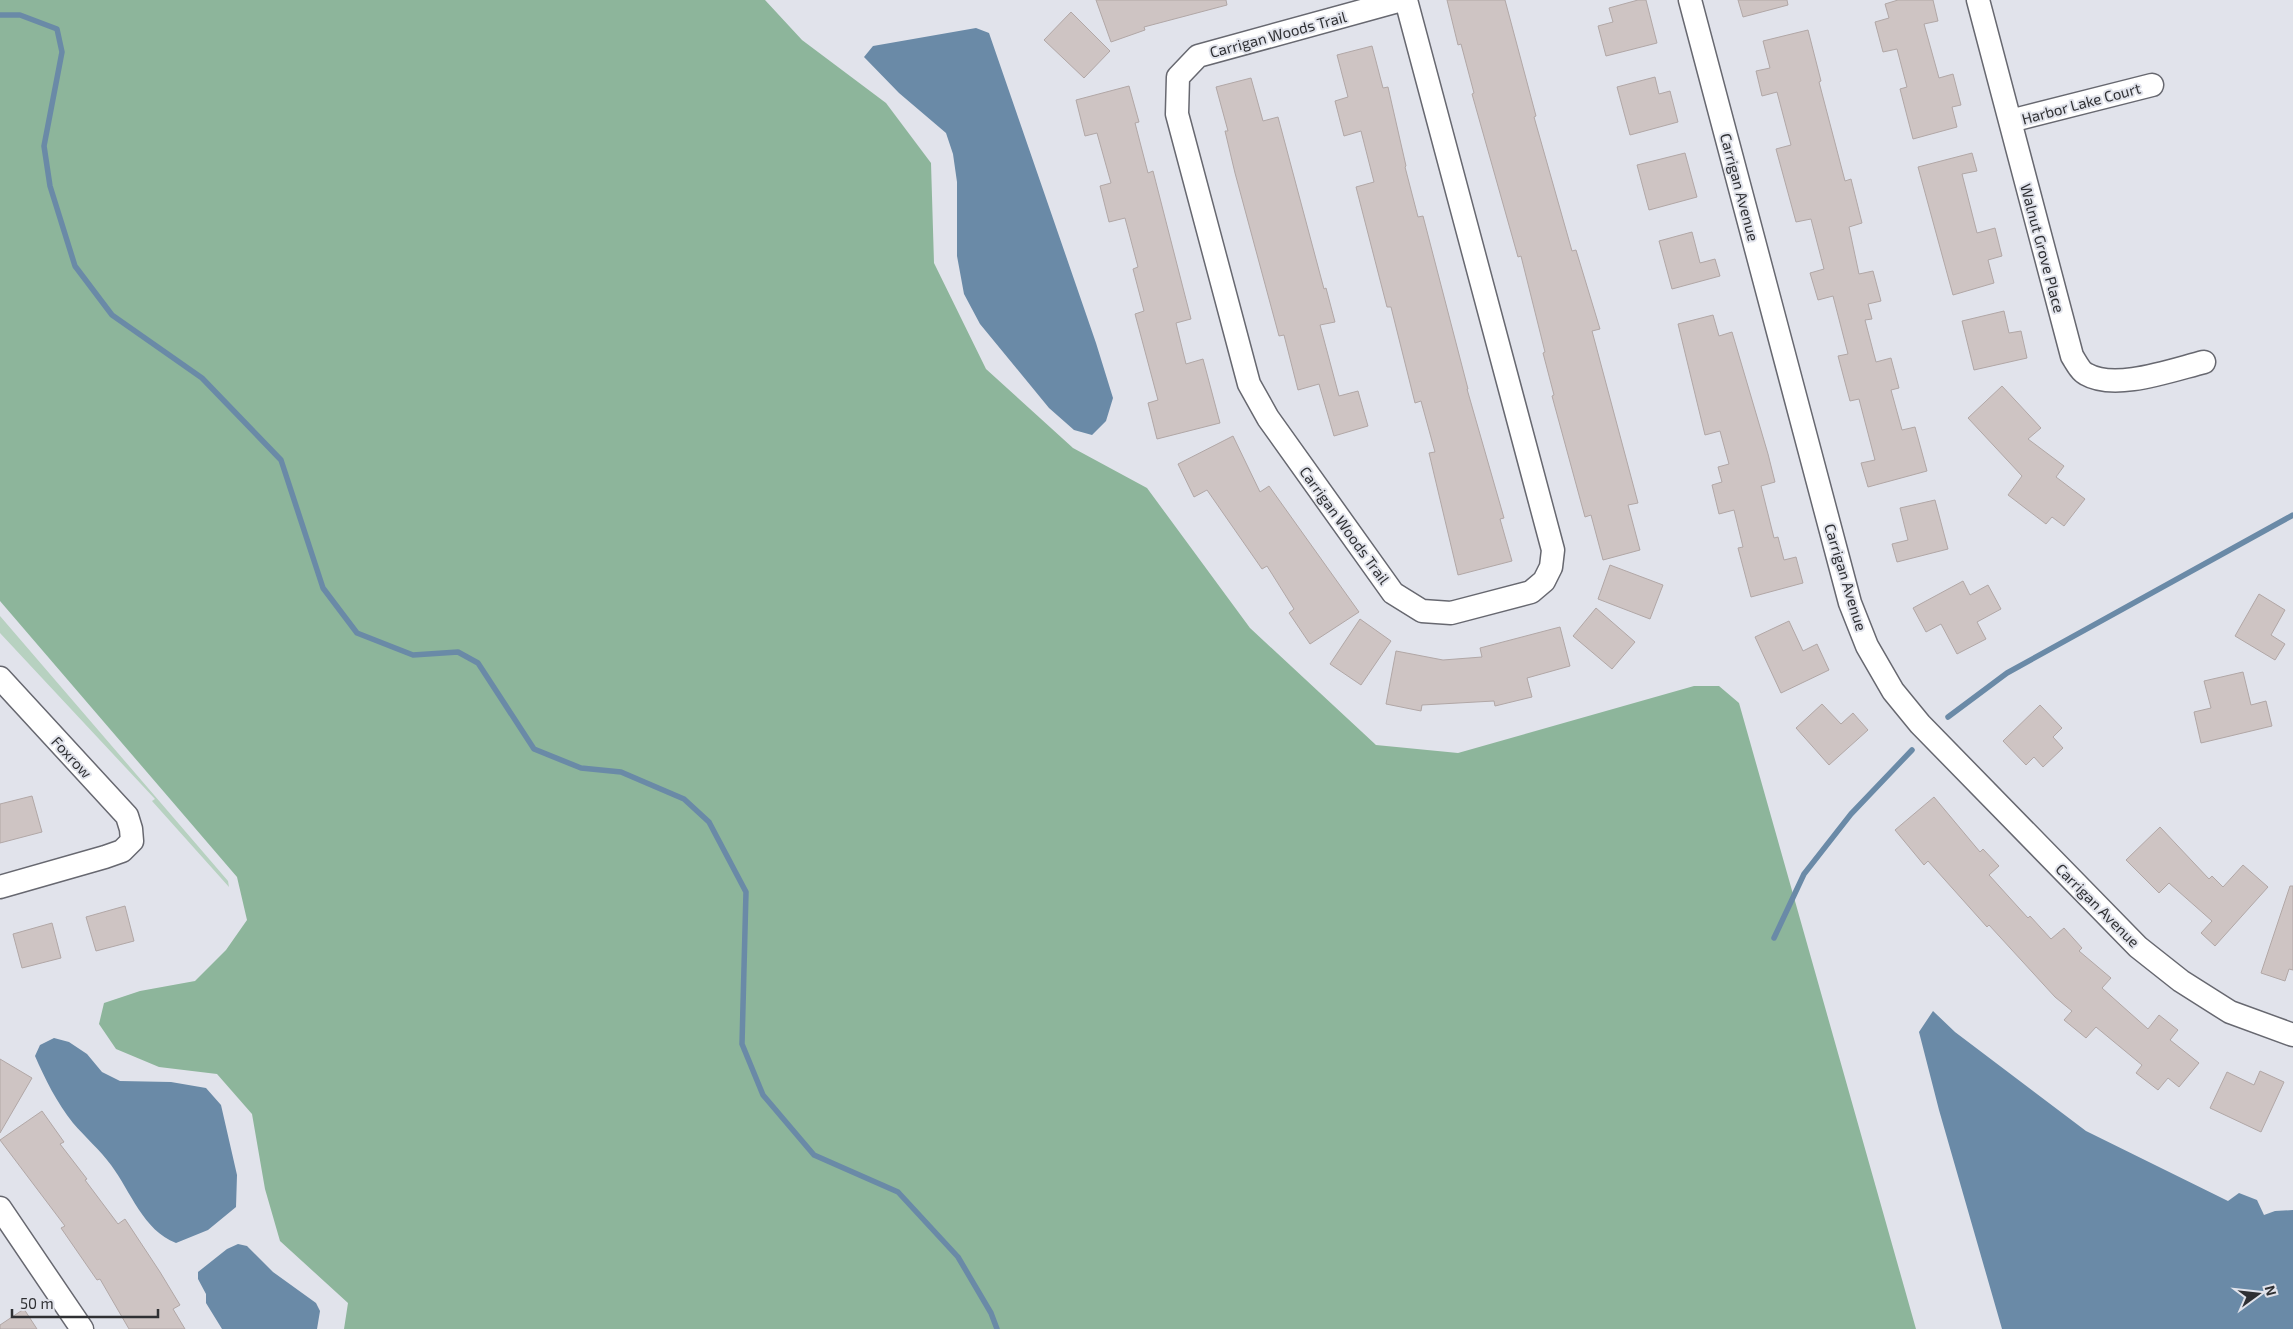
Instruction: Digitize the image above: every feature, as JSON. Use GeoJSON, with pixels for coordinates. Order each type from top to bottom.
{"type":"FeatureCollection","features":[{"type":"Feature","properties":{"kind":"street","name":"Carrigan Woods Trail"},"geometry":{"type":"LineString","coordinates":[[1404,0],[1553,550],[1551,567],[1544,581],[1531,592],[1451,614],[1422,611],[1393,593],[1268,418],[1249,384],[1177,114],[1178,77],[1198,56],[1404,0]]}},
{"type":"Feature","properties":{"kind":"street","name":"Carrigan Avenue"},"geometry":{"type":"LineString","coordinates":[[1690,0],[1850,603],[1867,646],[1893,691],[1920,724],[2138,947],[2181,981],[2230,1012],[2293,1035]]}},
{"type":"Feature","properties":{"kind":"street","name":"Walnut Grove Place"},"geometry":{"type":"LineString","coordinates":[[1978,0],[2072,356],[2085,374],[2103,381],[2120,382],[2204,362]]}},
{"type":"Feature","properties":{"kind":"street","name":"Harbor Lake Court"},"geometry":{"type":"LineString","coordinates":[[2010,121],[2152,85]]}},
{"type":"Feature","properties":{"kind":"street","name":"Foxrow"},"geometry":{"type":"LineString","coordinates":[[0,678],[127,816],[132,841],[122,851],[105,857],[0,887]]}},
{"type":"Feature","properties":{"kind":"street"},"geometry":{"type":"LineString","coordinates":[[0,1208],[82,1329]]}},
{"type":"Feature","properties":{"kind":"green space"},"geometry":{"type":"Polygon","coordinates":[[[0,0],[765,0],[802,40],[886,103],[931,163],[934,263],[986,369],[1073,448],[1147,488],[1250,628],[1376,745],[1458,753],[1694,686],[1719,686],[1739,703],[1916,1329],[344,1329],[348,1303],[280,1241],[265,1189],[252,1114],[217,1074],[159,1067],[116,1049],[99,1024],[104,1003],[140,991],[195,981],[226,950],[247,920],[237,877],[0,601],[0,0]]]}},
{"type":"Feature","properties":{"kind":"green space"},"geometry":{"type":"Polygon","coordinates":[[[0,616],[228,881],[229,887],[152,801],[155,799],[0,633],[0,616]]]}},
{"type":"Feature","properties":{"kind":"water"},"geometry":{"type":"Polygon","coordinates":[[[976,28],[989,33],[1096,343],[1113,398],[1106,421],[1092,435],[1074,430],[1049,408],[980,324],[964,294],[957,256],[957,182],[953,154],[946,133],[899,93],[864,57],[873,46],[976,28]]]}},
{"type":"Feature","properties":{"kind":"water"},"geometry":{"type":"Polygon","coordinates":[[[1933,1011],[1955,1032],[2086,1131],[2228,1201],[2239,1193],[2257,1200],[2264,1215],[2275,1211],[2293,1210],[2293,1329],[2002,1329],[1939,1110],[1919,1032],[1933,1011]]]}},
{"type":"Feature","properties":{"kind":"water"},"geometry":{"type":"Polygon","coordinates":[[[54,1038],[69,1042],[87,1054],[102,1072],[120,1081],[171,1082],[206,1088],[221,1105],[237,1175],[236,1207],[208,1230],[176,1243],[155,1229],[146,1220],[111,1165],[67,1115],[47,1082],[35,1056],[40,1045],[54,1038]]]}},
{"type":"Feature","properties":{"kind":"water"},"geometry":{"type":"Polygon","coordinates":[[[238,1244],[247,1246],[273,1272],[316,1303],[320,1311],[317,1329],[222,1329],[206,1303],[206,1294],[198,1279],[198,1272],[227,1249],[238,1244]]]}},
{"type":"Feature","properties":{"kind":"building"},"geometry":{"type":"Polygon","coordinates":[[[1096,0],[1226,0],[1227,5],[1144,27],[1145,30],[1111,42],[1096,0]]]}},
{"type":"Feature","properties":{"kind":"building"},"geometry":{"type":"Polygon","coordinates":[[[1447,0],[1505,0],[1536,116],[1534,117],[1572,251],[1576,250],[1600,329],[1592,331],[1638,503],[1628,505],[1640,550],[1603,560],[1591,515],[1585,517],[1552,396],[1554,395],[1543,353],[1545,352],[1521,256],[1518,257],[1472,94],[1474,93],[1461,44],[1458,45],[1447,0]]]}},
{"type":"Feature","properties":{"kind":"building"},"geometry":{"type":"Polygon","coordinates":[[[1638,0],[1646,0],[1657,43],[1606,56],[1598,26],[1613,22],[1609,8],[1638,0]]]}},
{"type":"Feature","properties":{"kind":"building"},"geometry":{"type":"Polygon","coordinates":[[[1738,0],[1787,0],[1788,5],[1743,17],[1738,0]]]}},
{"type":"Feature","properties":{"kind":"building"},"geometry":{"type":"Polygon","coordinates":[[[1898,0],[1933,0],[1938,21],[1924,24],[1939,78],[1953,74],[1961,105],[1952,107],[1957,127],[1913,139],[1900,89],[1907,87],[1897,49],[1883,52],[1875,22],[1889,18],[1885,4],[1898,0]]]}},
{"type":"Feature","properties":{"kind":"building"},"geometry":{"type":"Polygon","coordinates":[[[1071,12],[1110,51],[1084,78],[1044,40],[1071,12]]]}},
{"type":"Feature","properties":{"kind":"building"},"geometry":{"type":"Polygon","coordinates":[[[1808,30],[1821,81],[1819,82],[1845,181],[1851,179],[1862,223],[1849,227],[1859,274],[1873,271],[1881,301],[1868,304],[1872,319],[1865,320],[1876,362],[1891,358],[1899,388],[1891,390],[1902,430],[1915,427],[1927,471],[1868,487],[1861,463],[1875,460],[1859,399],[1850,401],[1838,356],[1848,354],[1833,296],[1818,300],[1810,273],[1824,269],[1811,219],[1796,222],[1776,149],[1791,145],[1777,92],[1762,96],[1756,71],[1770,68],[1763,41],[1808,30]]]}},
{"type":"Feature","properties":{"kind":"building"},"geometry":{"type":"Polygon","coordinates":[[[1372,46],[1383,88],[1388,87],[1418,217],[1423,216],[1467,389],[1504,518],[1500,519],[1512,561],[1458,575],[1429,453],[1435,452],[1421,401],[1415,403],[1391,307],[1387,307],[1356,187],[1374,182],[1361,131],[1344,136],[1335,101],[1348,97],[1337,55],[1372,46]]]}},
{"type":"Feature","properties":{"kind":"building"},"geometry":{"type":"Polygon","coordinates":[[[1655,77],[1659,94],[1670,91],[1678,122],[1630,135],[1617,87],[1655,77]]]}},
{"type":"Feature","properties":{"kind":"building"},"geometry":{"type":"Polygon","coordinates":[[[1251,78],[1263,121],[1278,117],[1324,289],[1326,288],[1335,322],[1320,325],[1339,396],[1358,391],[1368,426],[1334,436],[1319,384],[1298,390],[1284,335],[1279,336],[1225,131],[1228,131],[1216,87],[1251,78]]]}},
{"type":"Feature","properties":{"kind":"building"},"geometry":{"type":"Polygon","coordinates":[[[1129,86],[1139,122],[1135,123],[1148,173],[1153,171],[1191,319],[1176,323],[1186,364],[1203,359],[1220,423],[1157,439],[1148,403],[1158,400],[1135,314],[1144,311],[1133,269],[1138,267],[1125,218],[1109,222],[1100,186],[1111,183],[1097,133],[1085,136],[1076,100],[1129,86]]]}},
{"type":"Feature","properties":{"kind":"building"},"geometry":{"type":"Polygon","coordinates":[[[1685,153],[1697,197],[1649,210],[1637,165],[1685,153]]]}},
{"type":"Feature","properties":{"kind":"building"},"geometry":{"type":"Polygon","coordinates":[[[1972,153],[1977,171],[1962,174],[1977,233],[1995,228],[2002,256],[1988,260],[1994,283],[1953,295],[1918,167],[1972,153]]]}},
{"type":"Feature","properties":{"kind":"building"},"geometry":{"type":"Polygon","coordinates":[[[1692,232],[1700,263],[1715,259],[1720,276],[1672,289],[1659,241],[1692,232]]]}},
{"type":"Feature","properties":{"kind":"building"},"geometry":{"type":"Polygon","coordinates":[[[2004,311],[2009,333],[2021,331],[2027,358],[1974,370],[1962,321],[2004,311]]]}},
{"type":"Feature","properties":{"kind":"building"},"geometry":{"type":"Polygon","coordinates":[[[1713,315],[1719,336],[1732,332],[1768,454],[1775,482],[1761,486],[1774,538],[1778,537],[1784,560],[1796,557],[1803,583],[1751,597],[1738,548],[1743,547],[1734,510],[1719,514],[1712,485],[1722,482],[1718,467],[1729,464],[1720,431],[1705,435],[1678,324],[1713,315]]]}},
{"type":"Feature","properties":{"kind":"building"},"geometry":{"type":"Polygon","coordinates":[[[2002,386],[2041,428],[2028,439],[2064,466],[2056,477],[2085,499],[2064,526],[2052,517],[2046,524],[2008,495],[2022,476],[1968,418],[2002,386]]]}},
{"type":"Feature","properties":{"kind":"building"},"geometry":{"type":"Polygon","coordinates":[[[1233,436],[1260,492],[1269,486],[1359,612],[1310,644],[1289,613],[1294,609],[1267,566],[1262,569],[1207,490],[1194,497],[1178,464],[1233,436]]]}},
{"type":"Feature","properties":{"kind":"building"},"geometry":{"type":"Polygon","coordinates":[[[1935,500],[1948,549],[1897,562],[1892,544],[1908,540],[1900,508],[1935,500]]]}},
{"type":"Feature","properties":{"kind":"building"},"geometry":{"type":"Polygon","coordinates":[[[1610,565],[1663,585],[1650,619],[1598,599],[1610,565]]]}},
{"type":"Feature","properties":{"kind":"building"},"geometry":{"type":"Polygon","coordinates":[[[1963,581],[1970,595],[1988,585],[2001,609],[1977,622],[1986,639],[1957,654],[1941,624],[1926,632],[1913,608],[1963,581]]]}},
{"type":"Feature","properties":{"kind":"building"},"geometry":{"type":"Polygon","coordinates":[[[2259,594],[2285,610],[2271,635],[2285,644],[2275,660],[2235,636],[2259,594]]]}},
{"type":"Feature","properties":{"kind":"building"},"geometry":{"type":"Polygon","coordinates":[[[1596,608],[1635,642],[1612,669],[1573,636],[1596,608]]]}},
{"type":"Feature","properties":{"kind":"building"},"geometry":{"type":"Polygon","coordinates":[[[1360,619],[1391,641],[1361,685],[1330,664],[1360,619]]]}},
{"type":"Feature","properties":{"kind":"building"},"geometry":{"type":"Polygon","coordinates":[[[1789,621],[1803,651],[1817,644],[1829,670],[1781,693],[1755,637],[1789,621]]]}},
{"type":"Feature","properties":{"kind":"building"},"geometry":{"type":"Polygon","coordinates":[[[1560,627],[1570,666],[1527,678],[1532,697],[1495,706],[1494,701],[1422,705],[1421,711],[1386,704],[1396,651],[1443,660],[1482,657],[1480,648],[1560,627]]]}},
{"type":"Feature","properties":{"kind":"building"},"geometry":{"type":"Polygon","coordinates":[[[2243,672],[2251,705],[2266,701],[2272,726],[2201,743],[2194,712],[2211,708],[2204,681],[2243,672]]]}},
{"type":"Feature","properties":{"kind":"building"},"geometry":{"type":"Polygon","coordinates":[[[1822,704],[1841,724],[1853,713],[1868,730],[1829,765],[1796,728],[1822,704]]]}},
{"type":"Feature","properties":{"kind":"building"},"geometry":{"type":"Polygon","coordinates":[[[2040,705],[2062,728],[2053,737],[2063,748],[2043,767],[2034,757],[2026,765],[2003,741],[2040,705]]]}},
{"type":"Feature","properties":{"kind":"building"},"geometry":{"type":"Polygon","coordinates":[[[32,796],[42,832],[0,843],[0,804],[32,796]]]}},
{"type":"Feature","properties":{"kind":"building"},"geometry":{"type":"Polygon","coordinates":[[[1934,797],[1980,852],[1983,849],[1999,866],[1989,875],[2028,918],[2030,916],[2051,939],[2064,928],[2082,948],[2079,951],[2111,978],[2102,988],[2148,1029],[2159,1015],[2178,1030],[2170,1040],[2199,1063],[2179,1087],[2168,1078],[2158,1090],[2136,1073],[2142,1065],[2096,1027],[2086,1038],[2064,1020],[2072,1011],[2055,997],[1989,925],[1987,927],[1928,861],[1924,865],[1895,830],[1934,797]]]}},
{"type":"Feature","properties":{"kind":"building"},"geometry":{"type":"Polygon","coordinates":[[[2160,827],[2209,879],[2212,876],[2223,887],[2243,865],[2268,887],[2215,946],[2201,933],[2212,921],[2169,883],[2159,893],[2126,860],[2160,827]]]}},
{"type":"Feature","properties":{"kind":"building"},"geometry":{"type":"Polygon","coordinates":[[[2290,886],[2293,886],[2293,970],[2289,969],[2285,981],[2261,973],[2290,886]]]}},
{"type":"Feature","properties":{"kind":"building"},"geometry":{"type":"Polygon","coordinates":[[[125,906],[134,941],[96,951],[86,917],[125,906]]]}},
{"type":"Feature","properties":{"kind":"building"},"geometry":{"type":"Polygon","coordinates":[[[52,923],[61,958],[22,968],[13,934],[52,923]]]}},
{"type":"Feature","properties":{"kind":"building"},"geometry":{"type":"Polygon","coordinates":[[[0,1059],[32,1078],[0,1133],[0,1059]]]}},
{"type":"Feature","properties":{"kind":"building"},"geometry":{"type":"Polygon","coordinates":[[[2260,1071],[2284,1082],[2261,1132],[2210,1108],[2227,1072],[2254,1085],[2260,1071]]]}},
{"type":"Feature","properties":{"kind":"building"},"geometry":{"type":"Polygon","coordinates":[[[42,1111],[64,1142],[60,1144],[87,1179],[85,1180],[118,1224],[125,1219],[160,1272],[180,1305],[173,1309],[185,1329],[129,1329],[100,1279],[97,1280],[61,1228],[65,1226],[0,1140],[42,1111]]]}},
{"type":"Feature","properties":{"kind":"building"},"geometry":{"type":"Polygon","coordinates":[[[24,1309],[37,1329],[0,1329],[0,1325],[24,1309]]]}},
{"type":"Feature","properties":{"kind":"waterway"},"geometry":{"type":"LineString","coordinates":[[0,15],[20,15],[57,29],[62,52],[44,146],[50,186],[75,266],[112,315],[202,378],[281,460],[323,588],[357,633],[413,655],[458,652],[478,663],[534,749],[581,768],[621,772],[684,799],[709,822],[746,892],[742,1044],[763,1095],[814,1155],[898,1192],[958,1257],[991,1313],[997,1329]]}},
{"type":"Feature","properties":{"kind":"waterway"},"geometry":{"type":"LineString","coordinates":[[1948,717],[2007,673],[2293,515]]}},
{"type":"Feature","properties":{"kind":"waterway"},"geometry":{"type":"LineString","coordinates":[[1774,938],[1804,874],[1851,814],[1912,750]]}}]}
